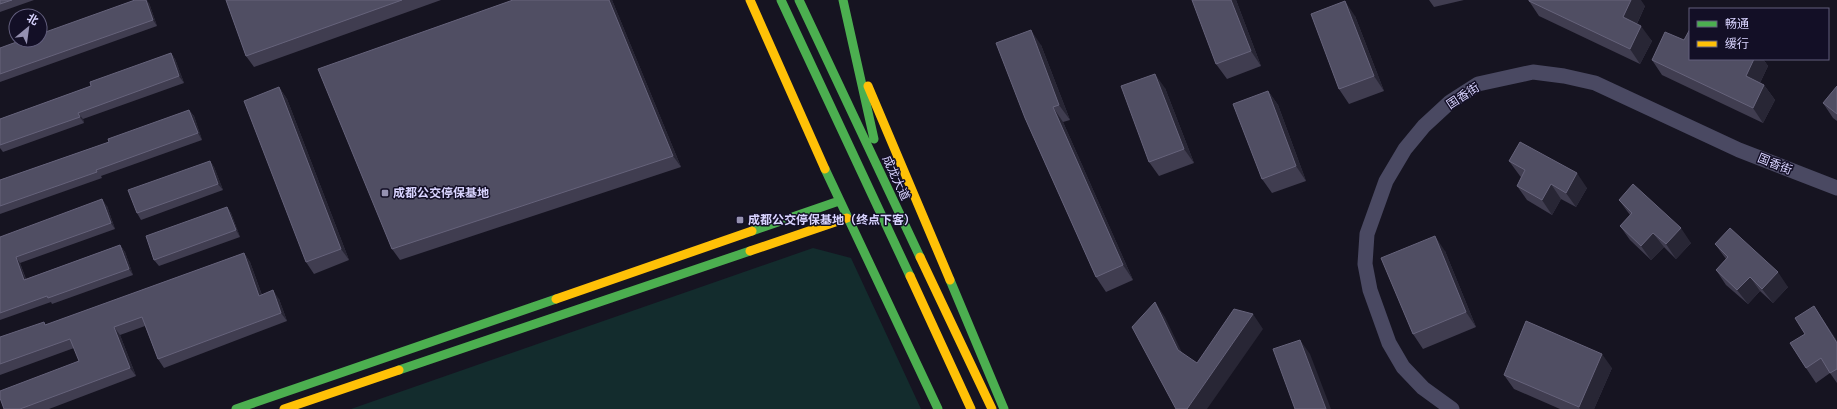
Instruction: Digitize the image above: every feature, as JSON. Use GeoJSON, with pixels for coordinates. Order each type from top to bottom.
{"type":"FeatureCollection","features":[{"type":"Feature","properties":{"kind":"main road"},"geometry":{"type":"LineString","coordinates":[[750,0],[839,201],[938,409]]}},
{"type":"Feature","properties":{"kind":"main road"},"geometry":{"type":"LineString","coordinates":[[781,0],[952,365],[971,409]]}},
{"type":"Feature","properties":{"kind":"main road","name":"成龙大道"},"geometry":{"type":"LineString","coordinates":[[799,0],[992,409]]}},
{"type":"Feature","properties":{"kind":"main road"},"geometry":{"type":"LineString","coordinates":[[843,0],[883,178]]}},
{"type":"Feature","properties":{"kind":"main road"},"geometry":{"type":"LineString","coordinates":[[835,7],[1004,409]]}},
{"type":"Feature","properties":{"kind":"main road"},"geometry":{"type":"LineString","coordinates":[[820,106],[868,187]]}},
{"type":"Feature","properties":{"kind":"main road"},"geometry":{"type":"LineString","coordinates":[[236,409],[839,201]]}},
{"type":"Feature","properties":{"kind":"main road"},"geometry":{"type":"LineString","coordinates":[[284,409],[847,218]]}},
{"type":"Feature","properties":{"kind":"street","name":"国香街"},"geometry":{"type":"LineString","coordinates":[[1452,409],[1423,388],[1403,367],[1389,342],[1370,290],[1365,264],[1367,234],[1386,181],[1404,149],[1424,126],[1450,102],[1478,84],[1533,72],[1564,76],[1594,83],[1739,150],[1837,188]]}},
{"type":"Feature","properties":{"kind":"green space"},"geometry":{"type":"Polygon","coordinates":[[[813,248],[851,258],[921,409],[351,409],[813,248]]]}},
{"type":"Feature","properties":{"kind":"building"},"geometry":{"type":"Polygon","coordinates":[[[0,0],[12,0],[0,4],[0,0]]]}},
{"type":"Feature","properties":{"kind":"building"},"geometry":{"type":"Polygon","coordinates":[[[135,0],[146,0],[153,20],[0,74],[0,48],[8,45],[8,48],[48,48],[48,31],[135,0]]]}},
{"type":"Feature","properties":{"kind":"building"},"geometry":{"type":"Polygon","coordinates":[[[226,0],[402,0],[246,56],[226,0]]]}},
{"type":"Feature","properties":{"kind":"building"},"geometry":{"type":"Polygon","coordinates":[[[513,0],[609,0],[673,156],[392,249],[318,69],[513,0]]]}},
{"type":"Feature","properties":{"kind":"building"},"geometry":{"type":"Polygon","coordinates":[[[1192,0],[1231,0],[1251,51],[1216,64],[1192,0]]]}},
{"type":"Feature","properties":{"kind":"building"},"geometry":{"type":"Polygon","coordinates":[[[1529,0],[1631,0],[1623,17],[1641,26],[1630,49],[1529,0]]]}},
{"type":"Feature","properties":{"kind":"building"},"geometry":{"type":"Polygon","coordinates":[[[1345,1],[1374,76],[1339,89],[1311,14],[1345,1]]]}},
{"type":"Feature","properties":{"kind":"building"},"geometry":{"type":"Polygon","coordinates":[[[1031,30],[1059,105],[1053,107],[1123,265],[1096,277],[1025,118],[996,43],[1031,30]]]}},
{"type":"Feature","properties":{"kind":"building"},"geometry":{"type":"Polygon","coordinates":[[[1689,31],[1689,60],[1754,60],[1746,76],[1764,85],[1753,108],[1652,60],[1665,32],[1684,40],[1689,31]]]}},
{"type":"Feature","properties":{"kind":"building"},"geometry":{"type":"Polygon","coordinates":[[[171,53],[179,76],[78,113],[80,117],[0,145],[0,119],[91,86],[90,82],[171,53]]]}},
{"type":"Feature","properties":{"kind":"building"},"geometry":{"type":"Polygon","coordinates":[[[1155,74],[1184,149],[1149,162],[1121,86],[1155,74]]]}},
{"type":"Feature","properties":{"kind":"building"},"geometry":{"type":"Polygon","coordinates":[[[1837,86],[1837,114],[1823,103],[1837,86]]]}},
{"type":"Feature","properties":{"kind":"building"},"geometry":{"type":"Polygon","coordinates":[[[279,87],[341,249],[306,262],[244,101],[279,87]]]}},
{"type":"Feature","properties":{"kind":"building"},"geometry":{"type":"Polygon","coordinates":[[[1268,91],[1296,166],[1262,179],[1233,104],[1268,91]]]}},
{"type":"Feature","properties":{"kind":"building"},"geometry":{"type":"Polygon","coordinates":[[[189,110],[198,133],[96,170],[97,172],[0,206],[0,180],[109,142],[108,139],[189,110]]]}},
{"type":"Feature","properties":{"kind":"building"},"geometry":{"type":"Polygon","coordinates":[[[1520,142],[1577,173],[1566,193],[1551,184],[1542,200],[1517,186],[1525,170],[1509,161],[1520,142]]]}},
{"type":"Feature","properties":{"kind":"building"},"geometry":{"type":"Polygon","coordinates":[[[210,161],[218,184],[137,213],[128,190],[210,161]]]}},
{"type":"Feature","properties":{"kind":"building"},"geometry":{"type":"Polygon","coordinates":[[[1633,184],[1681,228],[1666,244],[1653,233],[1641,246],[1620,226],[1632,213],[1619,200],[1633,184]]]}},
{"type":"Feature","properties":{"kind":"building"},"geometry":{"type":"Polygon","coordinates":[[[102,199],[111,223],[16,257],[24,280],[120,245],[129,269],[48,298],[47,296],[0,313],[0,237],[102,199]]]}},
{"type":"Feature","properties":{"kind":"building"},"geometry":{"type":"Polygon","coordinates":[[[227,207],[236,230],[154,260],[146,236],[227,207]]]}},
{"type":"Feature","properties":{"kind":"building"},"geometry":{"type":"Polygon","coordinates":[[[1730,228],[1778,272],[1762,289],[1750,277],[1737,290],[1716,270],[1728,257],[1715,244],[1730,228]]]}},
{"type":"Feature","properties":{"kind":"building"},"geometry":{"type":"Polygon","coordinates":[[[1435,236],[1466,312],[1413,334],[1381,258],[1435,236]]]}},
{"type":"Feature","properties":{"kind":"building"},"geometry":{"type":"Polygon","coordinates":[[[244,253],[259,296],[273,290],[281,313],[158,359],[142,317],[114,327],[130,368],[20,409],[4,409],[0,398],[0,391],[79,361],[70,339],[0,364],[0,337],[44,322],[45,325],[244,253]]]}},
{"type":"Feature","properties":{"kind":"building"},"geometry":{"type":"Polygon","coordinates":[[[1155,302],[1178,350],[1197,363],[1234,309],[1253,314],[1187,409],[1176,409],[1132,327],[1155,302]]]}},
{"type":"Feature","properties":{"kind":"building"},"geometry":{"type":"Polygon","coordinates":[[[1814,306],[1837,343],[1837,369],[1830,373],[1821,358],[1806,368],[1790,343],[1805,334],[1795,318],[1814,306]]]}},
{"type":"Feature","properties":{"kind":"building"},"geometry":{"type":"Polygon","coordinates":[[[1526,321],[1602,354],[1579,407],[1504,375],[1526,321]]]}},
{"type":"Feature","properties":{"kind":"building"},"geometry":{"type":"Polygon","coordinates":[[[1300,340],[1326,409],[1295,409],[1273,349],[1300,340]]]}},
{"type":"Feature","properties":{"kind":"traffic: fast"},"geometry":{"type":"LineString","coordinates":[[781,0],[910,276]]}},
{"type":"Feature","properties":{"kind":"traffic: fast"},"geometry":{"type":"LineString","coordinates":[[799,0],[920,257]]}},
{"type":"Feature","properties":{"kind":"traffic: fast"},"geometry":{"type":"LineString","coordinates":[[843,0],[874,139]]}},
{"type":"Feature","properties":{"kind":"traffic: fast"},"geometry":{"type":"LineString","coordinates":[[825,169],[938,409]]}},
{"type":"Feature","properties":{"kind":"traffic: fast"},"geometry":{"type":"LineString","coordinates":[[752,231],[839,201]]}},
{"type":"Feature","properties":{"kind":"traffic: fast"},"geometry":{"type":"LineString","coordinates":[[399,370],[750,251]]}},
{"type":"Feature","properties":{"kind":"traffic: fast"},"geometry":{"type":"LineString","coordinates":[[950,280],[1004,409]]}},
{"type":"Feature","properties":{"kind":"traffic: fast"},"geometry":{"type":"LineString","coordinates":[[236,409],[556,299]]}},
{"type":"Feature","properties":{"kind":"traffic: slow"},"geometry":{"type":"LineString","coordinates":[[750,0],[825,169]]}},
{"type":"Feature","properties":{"kind":"traffic: slow"},"geometry":{"type":"LineString","coordinates":[[868,86],[950,280]]}},
{"type":"Feature","properties":{"kind":"traffic: slow"},"geometry":{"type":"LineString","coordinates":[[750,251],[847,218]]}},
{"type":"Feature","properties":{"kind":"traffic: slow"},"geometry":{"type":"LineString","coordinates":[[556,299],[752,231]]}},
{"type":"Feature","properties":{"kind":"traffic: slow"},"geometry":{"type":"LineString","coordinates":[[920,257],[992,409]]}},
{"type":"Feature","properties":{"kind":"traffic: slow"},"geometry":{"type":"LineString","coordinates":[[910,276],[971,409]]}},
{"type":"Feature","properties":{"kind":"traffic: slow"},"geometry":{"type":"LineString","coordinates":[[284,409],[399,370]]}},
{"type":"Feature","properties":{"kind":"place","name":"成都公交停保基地"},"geometry":{"type":"Point","coordinates":[385,193]}},
{"type":"Feature","properties":{"kind":"place","name":"成都公交停保基地（终点下客）"},"geometry":{"type":"Point","coordinates":[740,220]}}]}
